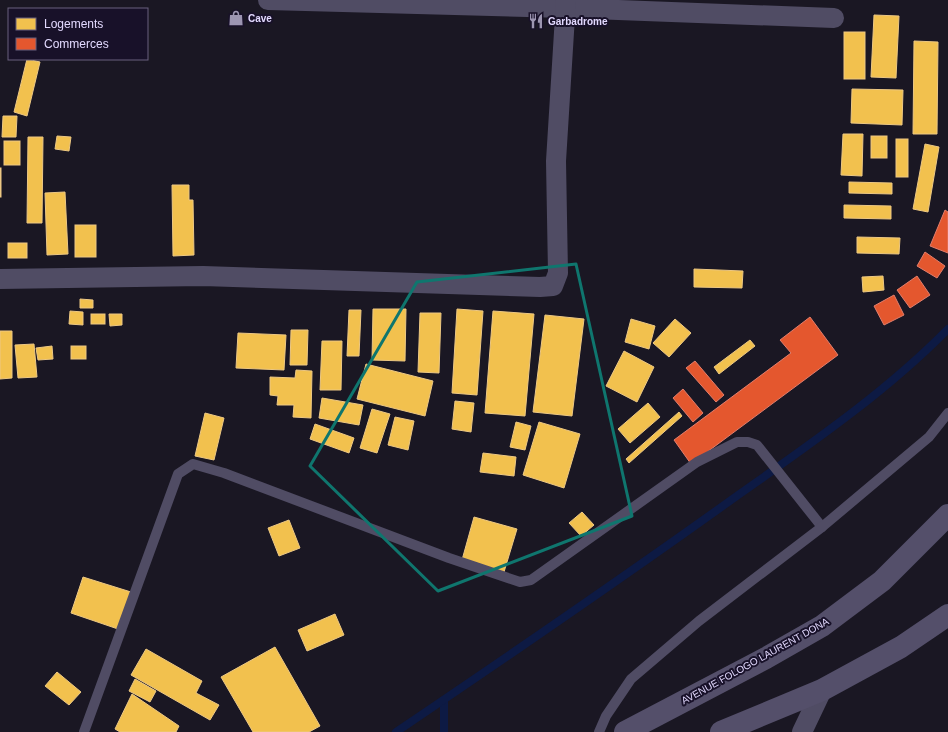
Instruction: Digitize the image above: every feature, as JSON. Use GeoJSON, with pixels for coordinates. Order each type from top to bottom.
{"type":"FeatureCollection","features":[{"type":"Feature","properties":{"kind":"main road","name":"AVENUE FOLOGO LAURENT DONA"},"geometry":{"type":"LineString","coordinates":[[626,732],[759,662],[822,626],[882,581],[948,514]]}},
{"type":"Feature","properties":{"kind":"main road"},"geometry":{"type":"LineString","coordinates":[[721,732],[822,690],[900,647],[948,615]]}},
{"type":"Feature","properties":{"kind":"street"},"geometry":{"type":"LineString","coordinates":[[268,0],[565,4],[834,18]]}},
{"type":"Feature","properties":{"kind":"street"},"geometry":{"type":"LineString","coordinates":[[0,279],[203,276],[540,287],[553,286],[558,273],[556,161],[565,4]]}},
{"type":"Feature","properties":{"kind":"street"},"geometry":{"type":"LineString","coordinates":[[802,732],[822,690]]}},
{"type":"Feature","properties":{"kind":"lane"},"geometry":{"type":"LineString","coordinates":[[599,732],[606,716],[631,679],[699,621],[822,527],[929,437],[948,413]]}},
{"type":"Feature","properties":{"kind":"lane"},"geometry":{"type":"LineString","coordinates":[[84,732],[178,474],[193,464],[224,473],[449,558],[520,582],[531,580],[697,462],[737,442],[748,442],[757,445],[822,527]]}},
{"type":"Feature","properties":{"kind":"highlighted area"},"geometry":{"type":"Polygon","coordinates":[[[576,264],[632,516],[438,591],[310,466],[417,282],[576,264]]]}},
{"type":"Feature","properties":{"kind":"building: Logements"},"geometry":{"type":"Polygon","coordinates":[[[874,15],[899,16],[896,78],[871,77],[874,15]]]}},
{"type":"Feature","properties":{"kind":"building: Logements"},"geometry":{"type":"Polygon","coordinates":[[[844,32],[865,32],[865,79],[844,79],[844,32]]]}},
{"type":"Feature","properties":{"kind":"building: Logements"},"geometry":{"type":"Polygon","coordinates":[[[914,41],[938,42],[937,134],[913,134],[914,41]]]}},
{"type":"Feature","properties":{"kind":"building: Logements"},"geometry":{"type":"Polygon","coordinates":[[[27,60],[40,62],[27,116],[14,112],[27,60]]]}},
{"type":"Feature","properties":{"kind":"building: Logements"},"geometry":{"type":"Polygon","coordinates":[[[852,89],[903,90],[902,125],[851,123],[852,89]]]}},
{"type":"Feature","properties":{"kind":"building: Logements"},"geometry":{"type":"Polygon","coordinates":[[[3,116],[17,116],[16,137],[2,137],[3,116]]]}},
{"type":"Feature","properties":{"kind":"building: Logements"},"geometry":{"type":"Polygon","coordinates":[[[843,134],[863,134],[862,176],[841,175],[843,134]]]}},
{"type":"Feature","properties":{"kind":"building: Logements"},"geometry":{"type":"Polygon","coordinates":[[[57,136],[71,137],[69,151],[55,149],[57,136]]]}},
{"type":"Feature","properties":{"kind":"building: Logements"},"geometry":{"type":"Polygon","coordinates":[[[871,136],[887,136],[887,158],[871,158],[871,136]]]}},
{"type":"Feature","properties":{"kind":"building: Logements"},"geometry":{"type":"Polygon","coordinates":[[[28,137],[43,137],[42,223],[27,223],[28,137]]]}},
{"type":"Feature","properties":{"kind":"building: Logements"},"geometry":{"type":"Polygon","coordinates":[[[896,139],[908,139],[908,177],[896,177],[896,139]]]}},
{"type":"Feature","properties":{"kind":"building: Logements"},"geometry":{"type":"Polygon","coordinates":[[[4,141],[20,141],[20,165],[4,165],[4,141]]]}},
{"type":"Feature","properties":{"kind":"building: Logements"},"geometry":{"type":"Polygon","coordinates":[[[925,144],[939,147],[928,212],[913,209],[925,144]]]}},
{"type":"Feature","properties":{"kind":"building: Logements"},"geometry":{"type":"Polygon","coordinates":[[[1,168],[1,197],[0,197],[1,168]]]}},
{"type":"Feature","properties":{"kind":"building: Logements"},"geometry":{"type":"Polygon","coordinates":[[[849,182],[892,183],[892,194],[849,193],[849,182]]]}},
{"type":"Feature","properties":{"kind":"building: Logements"},"geometry":{"type":"Polygon","coordinates":[[[172,185],[189,185],[189,200],[193,200],[194,255],[173,256],[172,185]]]}},
{"type":"Feature","properties":{"kind":"building: Logements"},"geometry":{"type":"Polygon","coordinates":[[[65,192],[68,254],[47,255],[45,193],[65,192]]]}},
{"type":"Feature","properties":{"kind":"building: Logements"},"geometry":{"type":"Polygon","coordinates":[[[844,205],[891,206],[891,219],[844,218],[844,205]]]}},
{"type":"Feature","properties":{"kind":"building: Logements"},"geometry":{"type":"Polygon","coordinates":[[[75,225],[96,225],[96,257],[75,257],[75,225]]]}},
{"type":"Feature","properties":{"kind":"building: Logements"},"geometry":{"type":"Polygon","coordinates":[[[857,237],[900,238],[899,254],[857,253],[857,237]]]}},
{"type":"Feature","properties":{"kind":"building: Logements"},"geometry":{"type":"Polygon","coordinates":[[[8,243],[27,243],[27,258],[8,258],[8,243]]]}},
{"type":"Feature","properties":{"kind":"building: Logements"},"geometry":{"type":"Polygon","coordinates":[[[694,269],[743,271],[742,288],[694,287],[694,269]]]}},
{"type":"Feature","properties":{"kind":"building: Logements"},"geometry":{"type":"Polygon","coordinates":[[[883,276],[884,290],[863,292],[862,277],[883,276]]]}},
{"type":"Feature","properties":{"kind":"building: Logements"},"geometry":{"type":"Polygon","coordinates":[[[80,299],[93,300],[93,308],[80,308],[80,299]]]}},
{"type":"Feature","properties":{"kind":"building: Logements"},"geometry":{"type":"Polygon","coordinates":[[[373,309],[406,309],[405,361],[372,360],[373,309]]]}},
{"type":"Feature","properties":{"kind":"building: Logements"},"geometry":{"type":"Polygon","coordinates":[[[457,309],[483,311],[477,395],[452,393],[457,309]]]}},
{"type":"Feature","properties":{"kind":"building: Logements"},"geometry":{"type":"Polygon","coordinates":[[[349,310],[361,310],[359,356],[347,356],[349,310]]]}},
{"type":"Feature","properties":{"kind":"building: Logements"},"geometry":{"type":"Polygon","coordinates":[[[70,311],[83,312],[83,325],[69,324],[70,311]]]}},
{"type":"Feature","properties":{"kind":"building: Logements"},"geometry":{"type":"Polygon","coordinates":[[[493,311],[534,314],[525,416],[485,413],[493,311]]]}},
{"type":"Feature","properties":{"kind":"building: Logements"},"geometry":{"type":"Polygon","coordinates":[[[420,313],[441,313],[439,373],[418,372],[420,313]]]}},
{"type":"Feature","properties":{"kind":"building: Logements"},"geometry":{"type":"Polygon","coordinates":[[[91,314],[105,314],[105,324],[91,324],[91,314]]]}},
{"type":"Feature","properties":{"kind":"building: Logements"},"geometry":{"type":"Polygon","coordinates":[[[109,314],[122,314],[122,325],[110,326],[109,314]]]}},
{"type":"Feature","properties":{"kind":"building: Logements"},"geometry":{"type":"Polygon","coordinates":[[[545,315],[584,319],[572,416],[533,412],[545,315]]]}},
{"type":"Feature","properties":{"kind":"building: Logements"},"geometry":{"type":"Polygon","coordinates":[[[631,319],[655,326],[649,349],[625,342],[631,319]]]}},
{"type":"Feature","properties":{"kind":"building: Logements"},"geometry":{"type":"Polygon","coordinates":[[[675,319],[691,333],[669,357],[653,343],[675,319]]]}},
{"type":"Feature","properties":{"kind":"building: Logements"},"geometry":{"type":"Polygon","coordinates":[[[291,330],[308,330],[307,365],[290,365],[291,330]]]}},
{"type":"Feature","properties":{"kind":"building: Logements"},"geometry":{"type":"Polygon","coordinates":[[[0,331],[12,331],[12,378],[0,379],[0,331]]]}},
{"type":"Feature","properties":{"kind":"building: Logements"},"geometry":{"type":"Polygon","coordinates":[[[238,333],[286,335],[284,370],[236,368],[238,333]]]}},
{"type":"Feature","properties":{"kind":"building: Logements"},"geometry":{"type":"Polygon","coordinates":[[[750,340],[755,346],[719,374],[714,367],[750,340]]]}},
{"type":"Feature","properties":{"kind":"building: Logements"},"geometry":{"type":"Polygon","coordinates":[[[322,341],[342,341],[341,390],[320,390],[322,341]]]}},
{"type":"Feature","properties":{"kind":"building: Logements"},"geometry":{"type":"Polygon","coordinates":[[[34,344],[37,377],[18,378],[15,345],[34,344]]]}},
{"type":"Feature","properties":{"kind":"building: Logements"},"geometry":{"type":"Polygon","coordinates":[[[52,346],[53,359],[38,360],[36,348],[52,346]]]}},
{"type":"Feature","properties":{"kind":"building: Logements"},"geometry":{"type":"Polygon","coordinates":[[[71,346],[86,346],[86,359],[71,359],[71,346]]]}},
{"type":"Feature","properties":{"kind":"building: Logements"},"geometry":{"type":"Polygon","coordinates":[[[624,351],[654,367],[637,402],[606,386],[624,351]]]}},
{"type":"Feature","properties":{"kind":"building: Logements"},"geometry":{"type":"Polygon","coordinates":[[[366,364],[433,381],[425,416],[357,399],[366,364]]]}},
{"type":"Feature","properties":{"kind":"building: Logements"},"geometry":{"type":"Polygon","coordinates":[[[296,370],[312,371],[311,418],[293,417],[294,405],[277,405],[278,396],[270,395],[270,377],[295,378],[296,370]]]}},
{"type":"Feature","properties":{"kind":"building: Logements"},"geometry":{"type":"Polygon","coordinates":[[[322,398],[363,405],[359,425],[319,418],[322,398]]]}},
{"type":"Feature","properties":{"kind":"building: Logements"},"geometry":{"type":"Polygon","coordinates":[[[455,401],[474,403],[471,432],[452,429],[455,401]]]}},
{"type":"Feature","properties":{"kind":"building: Logements"},"geometry":{"type":"Polygon","coordinates":[[[648,403],[660,417],[630,443],[618,429],[648,403]]]}},
{"type":"Feature","properties":{"kind":"building: Logements"},"geometry":{"type":"Polygon","coordinates":[[[372,409],[390,414],[377,453],[360,448],[372,409]]]}},
{"type":"Feature","properties":{"kind":"building: Logements"},"geometry":{"type":"Polygon","coordinates":[[[679,412],[682,416],[629,463],[626,459],[679,412]]]}},
{"type":"Feature","properties":{"kind":"building: Logements"},"geometry":{"type":"Polygon","coordinates":[[[205,413],[224,418],[214,460],[195,456],[205,413]]]}},
{"type":"Feature","properties":{"kind":"building: Logements"},"geometry":{"type":"Polygon","coordinates":[[[395,417],[414,421],[408,450],[388,445],[395,417]]]}},
{"type":"Feature","properties":{"kind":"building: Logements"},"geometry":{"type":"Polygon","coordinates":[[[516,422],[531,426],[525,450],[510,447],[516,422]]]}},
{"type":"Feature","properties":{"kind":"building: Logements"},"geometry":{"type":"Polygon","coordinates":[[[539,422],[580,434],[564,488],[523,475],[539,422]]]}},
{"type":"Feature","properties":{"kind":"building: Logements"},"geometry":{"type":"Polygon","coordinates":[[[315,424],[354,438],[349,453],[310,439],[315,424]]]}},
{"type":"Feature","properties":{"kind":"building: Logements"},"geometry":{"type":"Polygon","coordinates":[[[483,453],[516,457],[514,476],[480,472],[483,453]]]}},
{"type":"Feature","properties":{"kind":"building: Logements"},"geometry":{"type":"Polygon","coordinates":[[[582,512],[594,525],[581,536],[569,523],[582,512]]]}},
{"type":"Feature","properties":{"kind":"building: Logements"},"geometry":{"type":"Polygon","coordinates":[[[474,517],[517,529],[504,572],[462,560],[474,517]]]}},
{"type":"Feature","properties":{"kind":"building: Logements"},"geometry":{"type":"Polygon","coordinates":[[[289,520],[300,548],[279,556],[268,528],[289,520]]]}},
{"type":"Feature","properties":{"kind":"building: Logements"},"geometry":{"type":"Polygon","coordinates":[[[83,577],[131,592],[118,629],[71,613],[83,577]]]}},
{"type":"Feature","properties":{"kind":"building: Logements"},"geometry":{"type":"Polygon","coordinates":[[[335,614],[344,635],[307,651],[298,630],[335,614]]]}},
{"type":"Feature","properties":{"kind":"building: Logements"},"geometry":{"type":"Polygon","coordinates":[[[275,647],[320,726],[309,732],[253,732],[221,677],[275,647]]]}},
{"type":"Feature","properties":{"kind":"building: Logements"},"geometry":{"type":"Polygon","coordinates":[[[146,649],[202,681],[196,693],[219,705],[210,720],[131,675],[146,649]]]}},
{"type":"Feature","properties":{"kind":"building: Logements"},"geometry":{"type":"Polygon","coordinates":[[[57,672],[81,692],[69,705],[45,686],[57,672]]]}},
{"type":"Feature","properties":{"kind":"building: Logements"},"geometry":{"type":"Polygon","coordinates":[[[135,679],[156,691],[150,702],[129,691],[135,679]]]}},
{"type":"Feature","properties":{"kind":"building: Logements"},"geometry":{"type":"Polygon","coordinates":[[[132,694],[179,726],[176,732],[120,732],[115,729],[132,694]]]}},
{"type":"Feature","properties":{"kind":"building: Commerces"},"geometry":{"type":"Polygon","coordinates":[[[945,210],[948,212],[948,253],[930,246],[945,210]]]}},
{"type":"Feature","properties":{"kind":"building: Commerces"},"geometry":{"type":"Polygon","coordinates":[[[925,252],[945,266],[937,278],[917,266],[925,252]]]}},
{"type":"Feature","properties":{"kind":"building: Commerces"},"geometry":{"type":"Polygon","coordinates":[[[917,276],[930,295],[910,308],[897,290],[917,276]]]}},
{"type":"Feature","properties":{"kind":"building: Commerces"},"geometry":{"type":"Polygon","coordinates":[[[894,295],[904,315],[884,325],[874,306],[894,295]]]}},
{"type":"Feature","properties":{"kind":"building: Commerces"},"geometry":{"type":"Polygon","coordinates":[[[810,317],[838,355],[691,464],[674,440],[791,353],[780,340],[810,317]]]}},
{"type":"Feature","properties":{"kind":"building: Commerces"},"geometry":{"type":"Polygon","coordinates":[[[695,361],[724,395],[716,402],[686,368],[695,361]]]}},
{"type":"Feature","properties":{"kind":"building: Commerces"},"geometry":{"type":"Polygon","coordinates":[[[683,389],[703,413],[693,422],[673,398],[683,389]]]}},
{"type":"Feature","properties":{"kind":"waterway"},"geometry":{"type":"LineString","coordinates":[[396,732],[604,590],[813,442],[896,377],[948,329]]}},
{"type":"Feature","properties":{"kind":"waterway"},"geometry":{"type":"LineString","coordinates":[[444,700],[444,732]]}},
{"type":"Feature","properties":{"kind":"place","name":"Cave"},"geometry":{"type":"Point","coordinates":[236,18]}},
{"type":"Feature","properties":{"kind":"place","name":"Garbadrome"},"geometry":{"type":"Point","coordinates":[536,21]}}]}
